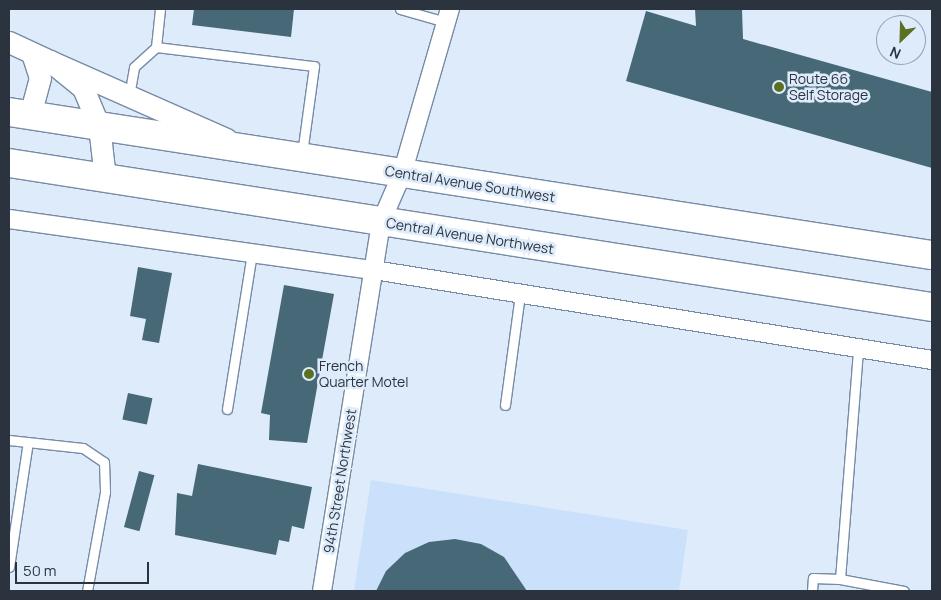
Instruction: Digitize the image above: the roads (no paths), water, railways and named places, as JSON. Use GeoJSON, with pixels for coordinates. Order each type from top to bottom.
{"type":"FeatureCollection","features":[{"type":"Feature","properties":{"kind":"main road","name":"Central Avenue Southwest"},"geometry":{"type":"LineString","coordinates":[[19,114],[932,255]]}},
{"type":"Feature","properties":{"kind":"main road","name":"Central Avenue Northwest"},"geometry":{"type":"LineString","coordinates":[[9,163],[932,307]]}},
{"type":"Feature","properties":{"kind":"street","name":"94th Street Northwest"},"geometry":{"type":"LineString","coordinates":[[322,591],[381,222],[402,174],[448,15]]}},
{"type":"Feature","properties":{"kind":"street"},"geometry":{"type":"LineString","coordinates":[[9,42],[247,149]]}},
{"type":"Feature","properties":{"kind":"street"},"geometry":{"type":"LineString","coordinates":[[19,114],[40,78],[41,57]]}},
{"type":"Feature","properties":{"kind":"street"},"geometry":{"type":"LineString","coordinates":[[41,57],[83,88],[99,126],[105,178]]}},
{"type":"Feature","properties":{"kind":"street"},"geometry":{"type":"LineString","coordinates":[[9,219],[374,270],[932,360]]}},
{"type":"Feature","properties":{"kind":"lane"},"geometry":{"type":"LineString","coordinates":[[129,96],[134,67],[156,47],[160,9]]}},
{"type":"Feature","properties":{"kind":"lane"},"geometry":{"type":"LineString","coordinates":[[400,9],[448,15]]}},
{"type":"Feature","properties":{"kind":"lane"},"geometry":{"type":"LineString","coordinates":[[156,47],[314,66],[302,157]]}},
{"type":"Feature","properties":{"kind":"lane"},"geometry":{"type":"LineString","coordinates":[[227,409],[252,253]]}},
{"type":"Feature","properties":{"kind":"lane"},"geometry":{"type":"LineString","coordinates":[[505,405],[520,294]]}},
{"type":"Feature","properties":{"kind":"lane"},"geometry":{"type":"LineString","coordinates":[[840,579],[858,348]]}},
{"type":"Feature","properties":{"kind":"lane"},"geometry":{"type":"LineString","coordinates":[[9,440],[83,448],[104,462],[105,492],[87,591]]}},
{"type":"Feature","properties":{"kind":"lane"},"geometry":{"type":"LineString","coordinates":[[9,567],[13,512],[28,442]]}},
{"type":"Feature","properties":{"kind":"lane"},"geometry":{"type":"LineString","coordinates":[[812,591],[813,578],[840,579],[904,591]]}},
{"type":"Feature","properties":{"kind":"place","name":"Route 66 Self Storage"},"geometry":{"type":"Point","coordinates":[779,87]}},
{"type":"Feature","properties":{"kind":"place","name":"French Quarter Motel"},"geometry":{"type":"Point","coordinates":[309,374]}}]}
